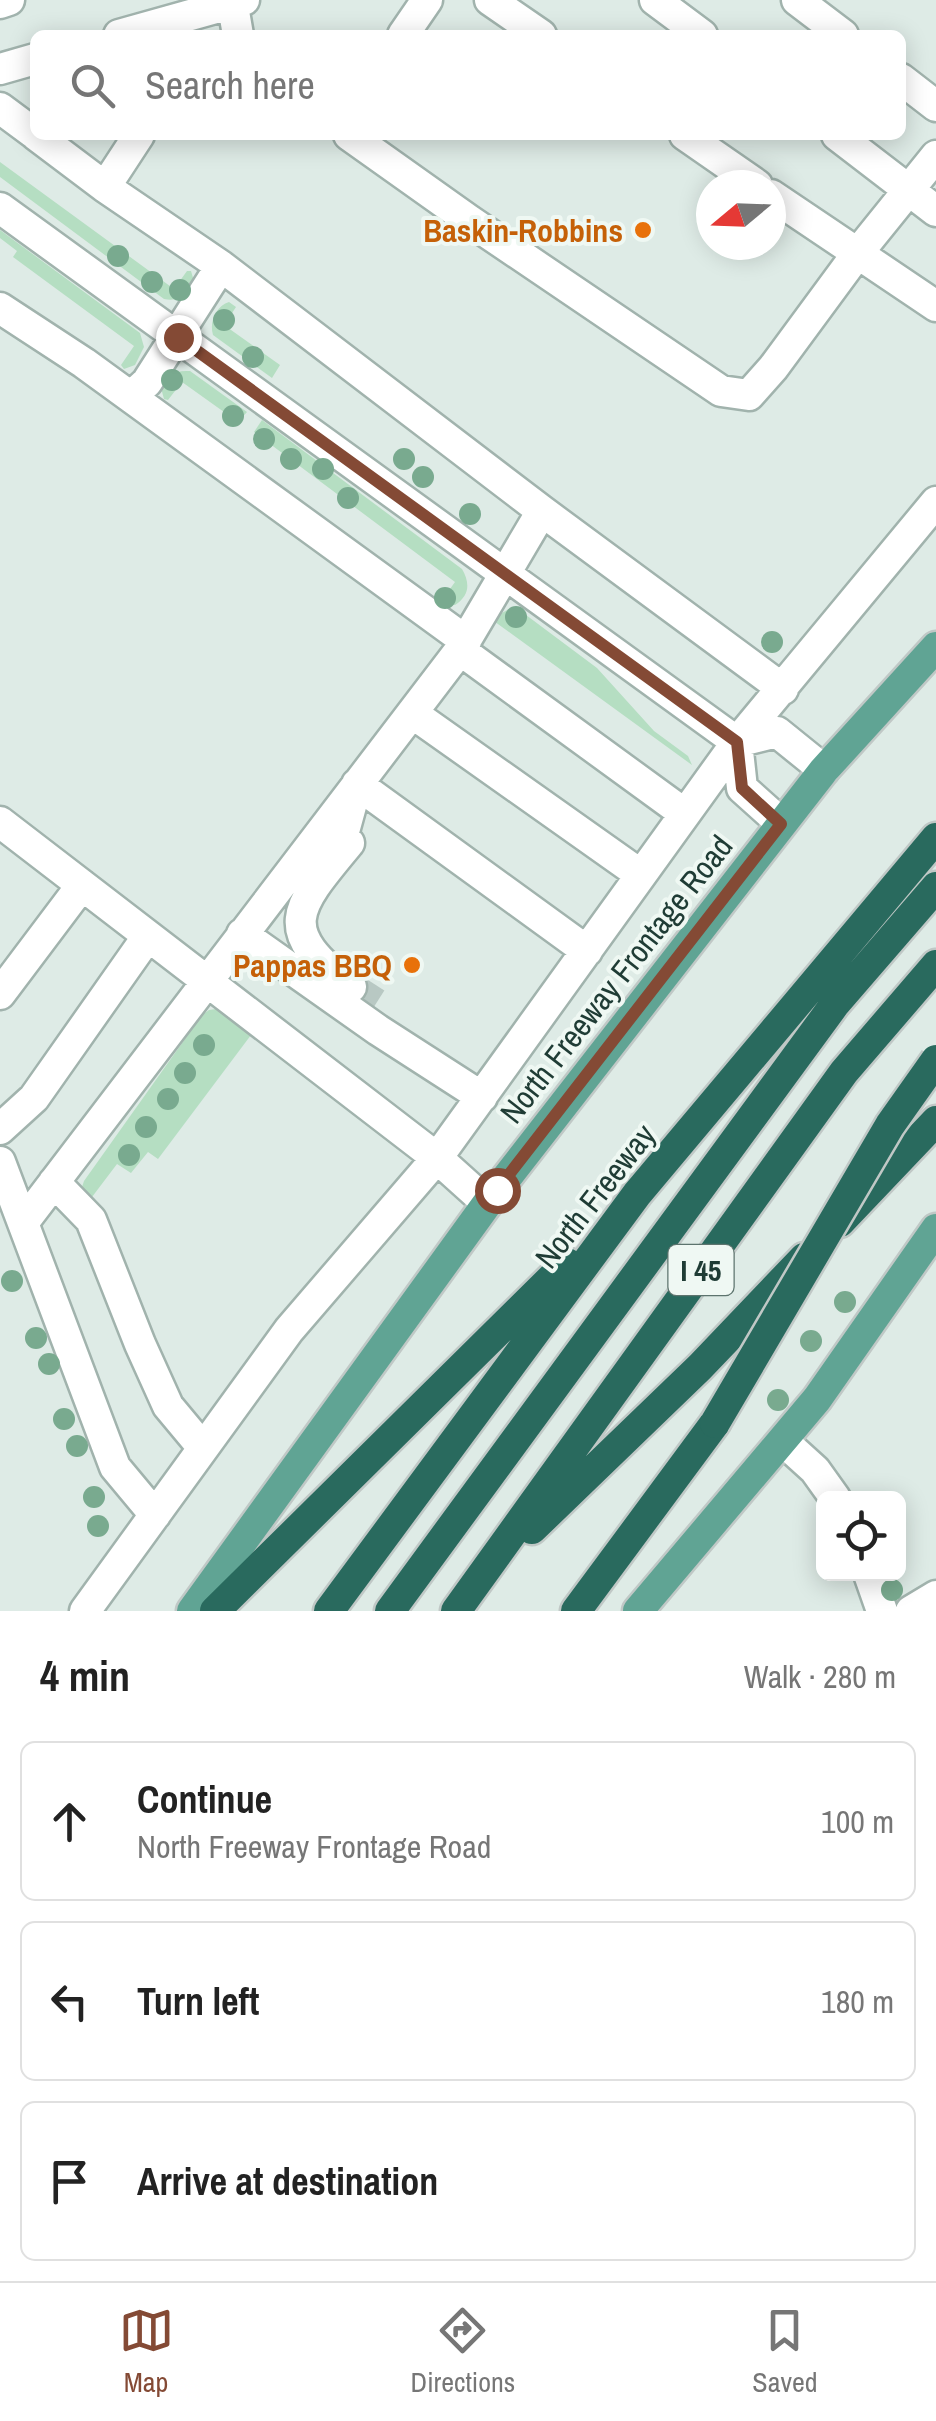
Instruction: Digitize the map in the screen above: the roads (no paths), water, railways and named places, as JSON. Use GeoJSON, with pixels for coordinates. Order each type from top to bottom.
{"type":"FeatureCollection","features":[{"type":"Feature","properties":{"kind":"highway","name":"North Freeway"},"geometry":{"type":"LineString","coordinates":[[329,1611],[637,1194],[936,838]]}},
{"type":"Feature","properties":{"kind":"highway"},"geometry":{"type":"LineString","coordinates":[[390,1611],[834,1004],[936,887]]}},
{"type":"Feature","properties":{"kind":"highway","name":"I 45"},"geometry":{"type":"LineString","coordinates":[[456,1611],[844,1072],[936,964]]}},
{"type":"Feature","properties":{"kind":"highway"},"geometry":{"type":"LineString","coordinates":[[576,1611],[716,1424],[890,1125],[936,1060]]}},
{"type":"Feature","properties":{"kind":"highway"},"geometry":{"type":"LineString","coordinates":[[476,1583],[700,1367],[936,1121]]}},
{"type":"Feature","properties":{"kind":"highway"},"geometry":{"type":"LineString","coordinates":[[215,1611],[637,1194]]}},
{"type":"Feature","properties":{"kind":"main road","name":"North Freeway Frontage Road"},"geometry":{"type":"LineString","coordinates":[[192,1611],[487,1204],[824,770],[936,646]]}},
{"type":"Feature","properties":{"kind":"main road"},"geometry":{"type":"LineString","coordinates":[[638,1611],[817,1399],[936,1229]]}},
{"type":"Feature","properties":{"kind":"lane"},"geometry":{"type":"LineString","coordinates":[[0,3],[8,0]]}},
{"type":"Feature","properties":{"kind":"lane"},"geometry":{"type":"LineString","coordinates":[[406,30],[427,0]]}},
{"type":"Feature","properties":{"kind":"lane"},"geometry":{"type":"LineString","coordinates":[[490,0],[534,30]]}},
{"type":"Feature","properties":{"kind":"lane"},"geometry":{"type":"LineString","coordinates":[[654,0],[695,30]]}},
{"type":"Feature","properties":{"kind":"lane"},"geometry":{"type":"LineString","coordinates":[[797,0],[836,30]]}},
{"type":"Feature","properties":{"kind":"lane"},"geometry":{"type":"LineString","coordinates":[[136,30],[236,1]]}},
{"type":"Feature","properties":{"kind":"lane"},"geometry":{"type":"LineString","coordinates":[[212,30],[236,1]]}},
{"type":"Feature","properties":{"kind":"lane"},"geometry":{"type":"LineString","coordinates":[[236,1],[238,30]]}},
{"type":"Feature","properties":{"kind":"lane"},"geometry":{"type":"LineString","coordinates":[[0,69],[30,60]]}},
{"type":"Feature","properties":{"kind":"lane"},"geometry":{"type":"LineString","coordinates":[[906,83],[936,106]]}},
{"type":"Feature","properties":{"kind":"lane"},"geometry":{"type":"LineString","coordinates":[[0,108],[30,130]]}},
{"type":"Feature","properties":{"kind":"lane"},"geometry":{"type":"LineString","coordinates":[[43,140],[222,266],[783,689]]}},
{"type":"Feature","properties":{"kind":"lane"},"geometry":{"type":"LineString","coordinates":[[105,187],[135,140]]}},
{"type":"Feature","properties":{"kind":"lane"},"geometry":{"type":"LineString","coordinates":[[356,140],[721,391],[749,395],[774,368],[856,254],[936,156]]}},
{"type":"Feature","properties":{"kind":"lane"},"geometry":{"type":"LineString","coordinates":[[692,140],[735,170]]}},
{"type":"Feature","properties":{"kind":"lane"},"geometry":{"type":"LineString","coordinates":[[844,140],[936,211]]}},
{"type":"Feature","properties":{"kind":"lane"},"geometry":{"type":"LineString","coordinates":[[786,205],[936,306]]}},
{"type":"Feature","properties":{"kind":"lane"},"geometry":{"type":"LineString","coordinates":[[0,208],[737,742],[742,788],[781,824]]}},
{"type":"Feature","properties":{"kind":"lane"},"geometry":{"type":"LineString","coordinates":[[131,397],[147,382],[222,266]]}},
{"type":"Feature","properties":{"kind":"lane"},"geometry":{"type":"LineString","coordinates":[[0,308],[131,397],[685,814]]}},
{"type":"Feature","properties":{"kind":"lane"},"geometry":{"type":"LineString","coordinates":[[86,1611],[289,1330],[437,1158],[737,742],[936,502]]}},
{"type":"Feature","properties":{"kind":"lane"},"geometry":{"type":"LineString","coordinates":[[23,1223],[463,645],[542,510]]}},
{"type":"Feature","properties":{"kind":"lane"},"geometry":{"type":"LineString","coordinates":[[412,713],[641,875]]}},
{"type":"Feature","properties":{"kind":"lane"},"geometry":{"type":"LineString","coordinates":[[737,742],[777,732],[824,770]]}},
{"type":"Feature","properties":{"kind":"lane"},"geometry":{"type":"LineString","coordinates":[[357,784],[587,951]]}},
{"type":"Feature","properties":{"kind":"lane"},"geometry":{"type":"LineString","coordinates":[[337,857],[357,784]]}},
{"type":"Feature","properties":{"kind":"lane"},"geometry":{"type":"LineString","coordinates":[[351,986],[318,962],[304,942],[300,912],[337,857],[382,802]]}},
{"type":"Feature","properties":{"kind":"lane"},"geometry":{"type":"LineString","coordinates":[[5,837],[82,885],[437,1158],[487,1204]]}},
{"type":"Feature","properties":{"kind":"lane"},"geometry":{"type":"LineString","coordinates":[[0,994],[82,885]]}},
{"type":"Feature","properties":{"kind":"lane"},"geometry":{"type":"LineString","coordinates":[[242,934],[482,1097]]}},
{"type":"Feature","properties":{"kind":"lane"},"geometry":{"type":"LineString","coordinates":[[0,1128],[34,1098],[148,936]]}},
{"type":"Feature","properties":{"kind":"lane"},"geometry":{"type":"LineString","coordinates":[[384,1008],[405,1032],[415,1054]]}},
{"type":"Feature","properties":{"kind":"lane"},"geometry":{"type":"LineString","coordinates":[[0,1162],[116,1467],[155,1515]]}},
{"type":"Feature","properties":{"kind":"lane"},"geometry":{"type":"LineString","coordinates":[[54,1182],[91,1220],[168,1406],[204,1448]]}},
{"type":"Feature","properties":{"kind":"lane"},"geometry":{"type":"LineString","coordinates":[[782,1440],[815,1470],[830,1491]]}},
{"type":"Feature","properties":{"kind":"lane"},"geometry":{"type":"LineString","coordinates":[[871,1581],[882,1611]]}},
{"type":"Feature","properties":{"kind":"lane"},"geometry":{"type":"LineString","coordinates":[[911,1611],[936,1596]]}},
{"type":"Feature","properties":{"kind":"tunnel"},"geometry":{"type":"LineString","coordinates":[[351,987],[384,1008]]}},
{"type":"Feature","properties":{"kind":"place","name":"Baskin-Robbins"},"geometry":{"type":"Point","coordinates":[643,230]}},
{"type":"Feature","properties":{"kind":"place","name":"Pappas BBQ"},"geometry":{"type":"Point","coordinates":[412,965]}}]}
